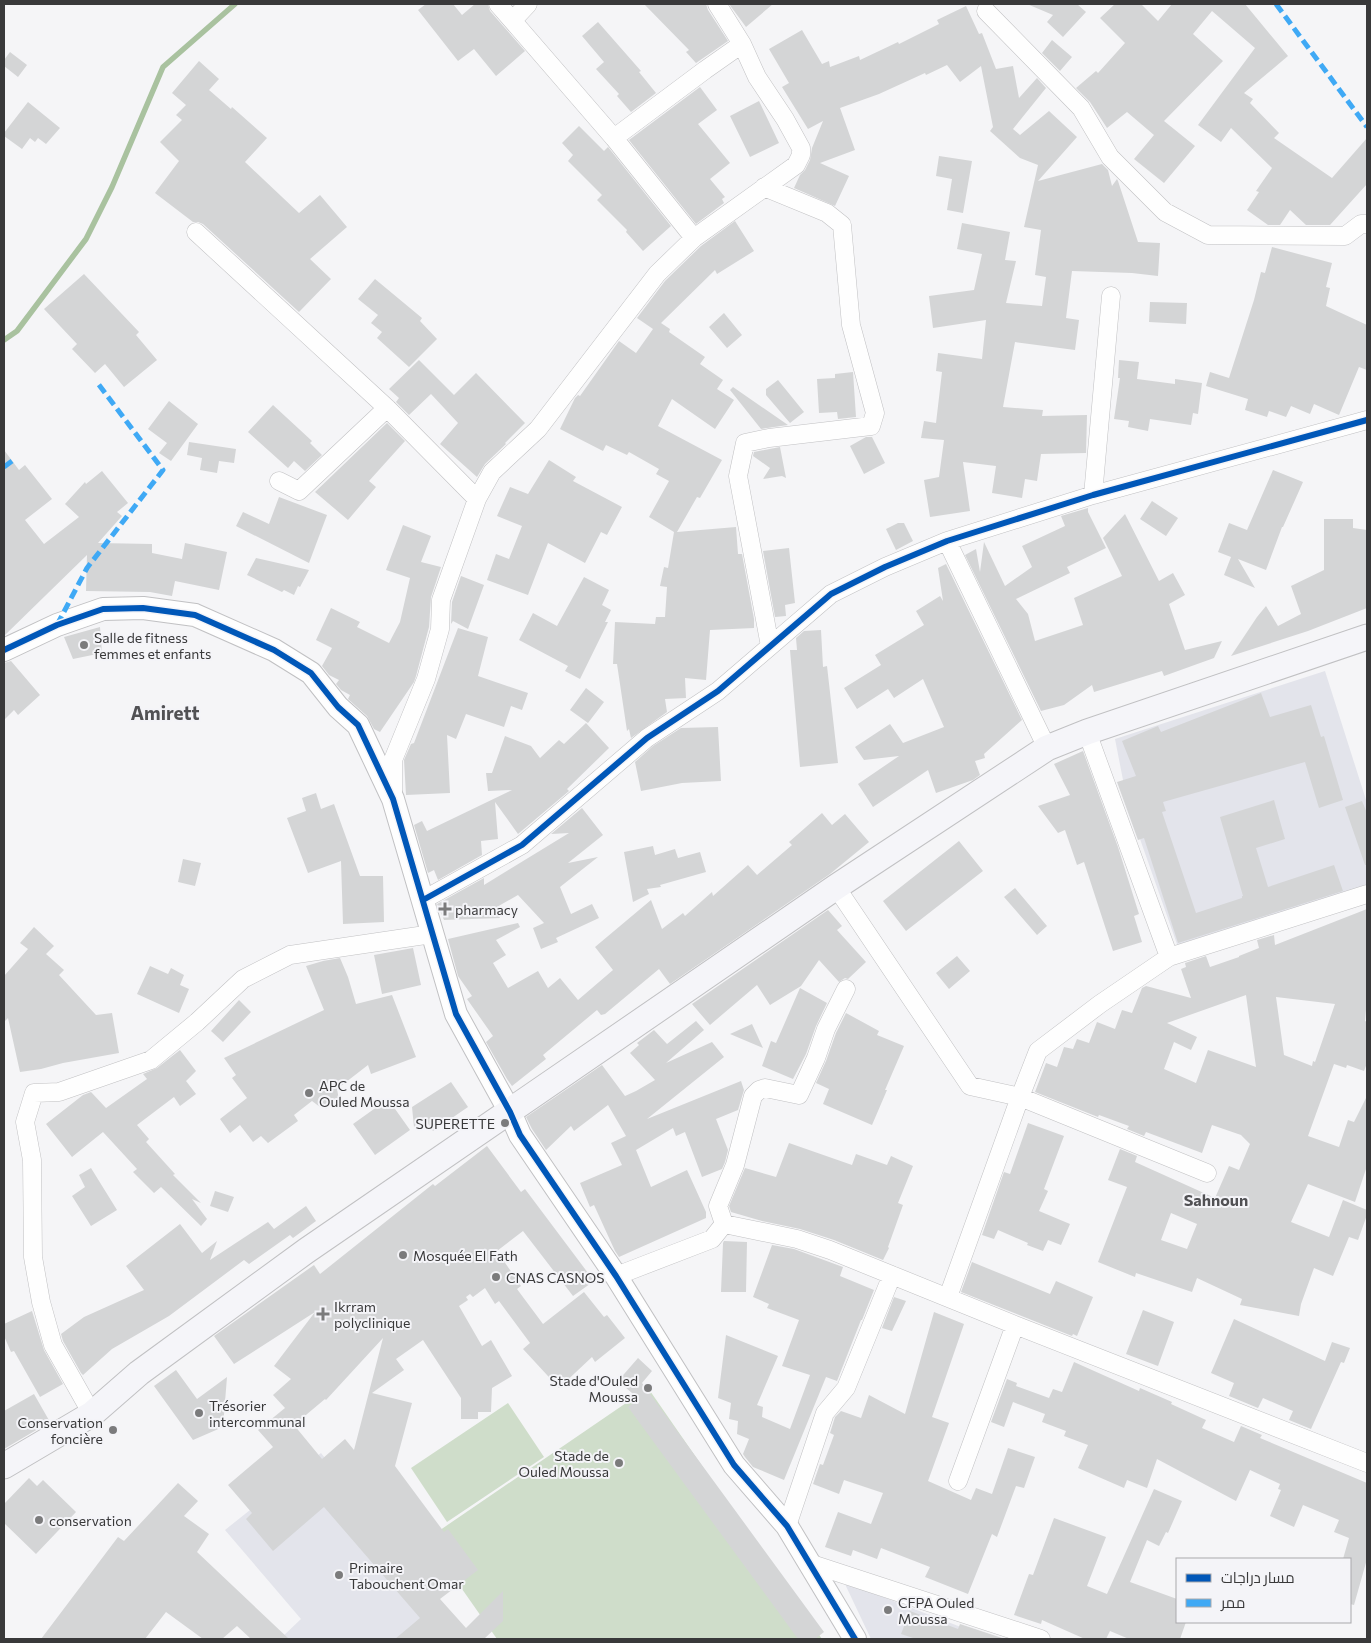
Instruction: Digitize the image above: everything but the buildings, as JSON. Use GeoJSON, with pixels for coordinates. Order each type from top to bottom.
{"type":"FeatureCollection","features":[{"type":"Feature","properties":{"kind":"main road"},"geometry":{"type":"LineString","coordinates":[[4,1466],[92,1414],[139,1373],[306,1251],[836,888],[1047,748],[1087,732],[1367,637]]}},
{"type":"Feature","properties":{"kind":"street"},"geometry":{"type":"LineString","coordinates":[[498,4],[614,138],[694,238]]}},
{"type":"Feature","properties":{"kind":"street"},"geometry":{"type":"LineString","coordinates":[[513,20],[528,4]]}},
{"type":"Feature","properties":{"kind":"street"},"geometry":{"type":"LineString","coordinates":[[393,799],[393,760],[426,679],[440,629],[441,600],[477,499],[492,472],[538,429],[657,274],[694,238],[796,165],[801,156],[800,148],[785,119],[757,77],[742,44],[717,4]]}},
{"type":"Feature","properties":{"kind":"street"},"geometry":{"type":"LineString","coordinates":[[986,11],[1081,108],[1110,157],[1166,212],[1208,235],[1346,236],[1362,224],[1367,224]]}},
{"type":"Feature","properties":{"kind":"street"},"geometry":{"type":"LineString","coordinates":[[614,138],[742,44]]}},
{"type":"Feature","properties":{"kind":"street"},"geometry":{"type":"LineString","coordinates":[[764,187],[827,213],[842,225],[851,325],[875,413],[871,426],[770,438],[745,443],[738,476],[770,646]]}},
{"type":"Feature","properties":{"kind":"street"},"geometry":{"type":"LineString","coordinates":[[196,232],[387,408],[477,499]]}},
{"type":"Feature","properties":{"kind":"street"},"geometry":{"type":"LineString","coordinates":[[1093,495],[1111,296]]}},
{"type":"Feature","properties":{"kind":"street"},"geometry":{"type":"LineString","coordinates":[[278,481],[299,491],[387,408]]}},
{"type":"Feature","properties":{"kind":"street"},"geometry":{"type":"LineString","coordinates":[[422,900],[522,845],[647,738],[718,691],[832,594],[885,567],[947,541],[1093,495],[1367,420]]}},
{"type":"Feature","properties":{"kind":"street"},"geometry":{"type":"LineString","coordinates":[[947,541],[1047,748]]}},
{"type":"Feature","properties":{"kind":"street"},"geometry":{"type":"LineString","coordinates":[[4,650],[57,624],[103,609],[143,608],[195,614],[274,650],[311,673],[338,707],[358,725],[393,799],[456,1014],[510,1112],[520,1135],[616,1276],[734,1465],[787,1526],[855,1639]]}},
{"type":"Feature","properties":{"kind":"street"},"geometry":{"type":"LineString","coordinates":[[1087,732],[1169,957]]}},
{"type":"Feature","properties":{"kind":"street"},"geometry":{"type":"LineString","coordinates":[[836,888],[970,1086],[1020,1097],[1207,1173]]}},
{"type":"Feature","properties":{"kind":"street"},"geometry":{"type":"LineString","coordinates":[[948,1297],[1038,1051],[1100,1004],[1169,957],[1367,894]]}},
{"type":"Feature","properties":{"kind":"street"},"geometry":{"type":"LineString","coordinates":[[92,1414],[53,1345],[40,1302],[33,1257],[32,1160],[25,1122],[34,1093],[59,1092],[151,1060],[198,1022],[243,979],[290,955],[432,934]]}},
{"type":"Feature","properties":{"kind":"street"},"geometry":{"type":"LineString","coordinates":[[724,1224],[718,1206],[735,1165],[753,1096],[759,1090],[765,1088],[799,1095],[816,1058],[826,1029],[846,989]]}},
{"type":"Feature","properties":{"kind":"street"},"geometry":{"type":"LineString","coordinates":[[616,1276],[712,1239],[724,1224]]}},
{"type":"Feature","properties":{"kind":"street"},"geometry":{"type":"LineString","coordinates":[[724,1224],[798,1239],[830,1250],[1015,1325],[1367,1463]]}},
{"type":"Feature","properties":{"kind":"street"},"geometry":{"type":"LineString","coordinates":[[787,1526],[825,1413],[846,1388],[892,1275]]}},
{"type":"Feature","properties":{"kind":"street"},"geometry":{"type":"LineString","coordinates":[[958,1481],[1015,1325]]}},
{"type":"Feature","properties":{"kind":"street"},"geometry":{"type":"LineString","coordinates":[[809,1563],[1041,1639]]}},
{"type":"Feature","properties":{"kind":"shaded area"},"geometry":{"type":"Polygon","coordinates":[[[1325,671],[1367,803],[1367,890],[1178,947],[1140,839],[1123,780],[1115,739],[1325,671]]]}},
{"type":"Feature","properties":{"kind":"shaded area","name":"Primaire Tabouchent Omar"},"geometry":{"type":"Polygon","coordinates":[[[321,1453],[453,1624],[433,1639],[280,1639],[301,1619],[225,1530],[321,1453]]]}},
{"type":"Feature","properties":{"kind":"shaded area","name":"CFPA Ouled Moussa"},"geometry":{"type":"Polygon","coordinates":[[[844,1582],[992,1639],[871,1639],[844,1582]]]}},
{"type":"Feature","properties":{"kind":"green space","name":"Stade de Ouled Moussa"},"geometry":{"type":"Polygon","coordinates":[[[648,1388],[822,1639],[497,1639],[427,1539],[648,1388]]]}},
{"type":"Feature","properties":{"kind":"green space"},"geometry":{"type":"Polygon","coordinates":[[[508,1403],[544,1457],[447,1522],[411,1468],[508,1403]]]}},
{"type":"Feature","properties":{"kind":"waterway"},"geometry":{"type":"LineString","coordinates":[[4,340],[17,331],[86,239],[112,187],[163,67],[235,4]]}},
{"type":"Feature","properties":{"kind":"marked path"},"geometry":{"type":"LineString","coordinates":[[1276,4],[1367,127]]}},
{"type":"Feature","properties":{"kind":"marked path"},"geometry":{"type":"LineString","coordinates":[[57,625],[87,568],[163,470],[96,381]]}},
{"type":"Feature","properties":{"kind":"marked path"},"geometry":{"type":"LineString","coordinates":[[4,467],[12,461]]}},
{"type":"Feature","properties":{"kind":"cycle path"},"geometry":{"type":"LineString","coordinates":[[423,900],[522,845],[647,738],[718,691],[831,594],[885,567],[947,541],[1093,495],[1367,420]]}},
{"type":"Feature","properties":{"kind":"cycle path"},"geometry":{"type":"LineString","coordinates":[[4,650],[57,625],[103,609],[143,608],[195,615],[274,650],[311,673],[338,707],[358,725],[393,799],[456,1014],[510,1112],[520,1135],[616,1276],[734,1465],[787,1526],[855,1639]]}},
{"type":"Feature","properties":{"kind":"place","name":"Salle de fitness femmes et enfants"},"geometry":{"type":"Point","coordinates":[84,645]}},
{"type":"Feature","properties":{"kind":"place","name":"pharmacy"},"geometry":{"type":"Point","coordinates":[445,909]}},
{"type":"Feature","properties":{"kind":"place","name":"APC de Ouled Moussa"},"geometry":{"type":"Point","coordinates":[309,1093]}},
{"type":"Feature","properties":{"kind":"place","name":"SUPERETTE"},"geometry":{"type":"Point","coordinates":[505,1123]}},
{"type":"Feature","properties":{"kind":"place","name":"Mosquée El Fath"},"geometry":{"type":"Point","coordinates":[403,1255]}},
{"type":"Feature","properties":{"kind":"place","name":"CNAS CASNOS"},"geometry":{"type":"Point","coordinates":[496,1277]}},
{"type":"Feature","properties":{"kind":"place","name":"Ikrram polyclinique"},"geometry":{"type":"Point","coordinates":[323,1314]}},
{"type":"Feature","properties":{"kind":"place","name":"Stade d'Ouled Moussa"},"geometry":{"type":"Point","coordinates":[648,1388]}},
{"type":"Feature","properties":{"kind":"place","name":"Trésorier intercommunal"},"geometry":{"type":"Point","coordinates":[199,1413]}},
{"type":"Feature","properties":{"kind":"place","name":"Conservation foncière"},"geometry":{"type":"Point","coordinates":[113,1430]}},
{"type":"Feature","properties":{"kind":"place","name":"Stade de Ouled Moussa"},"geometry":{"type":"Point","coordinates":[619,1463]}},
{"type":"Feature","properties":{"kind":"place","name":"conservation"},"geometry":{"type":"Point","coordinates":[39,1520]}},
{"type":"Feature","properties":{"kind":"place","name":"Primaire Tabouchent Omar"},"geometry":{"type":"Point","coordinates":[339,1575]}},
{"type":"Feature","properties":{"kind":"place","name":"CFPA Ouled Moussa"},"geometry":{"type":"Point","coordinates":[888,1610]}},
{"type":"Feature","properties":{"kind":"district","name":"Amirett"},"geometry":{"type":"Point","coordinates":[165,712]}},
{"type":"Feature","properties":{"kind":"district","name":"Sahnoun"},"geometry":{"type":"Point","coordinates":[1216,1199]}}]}
